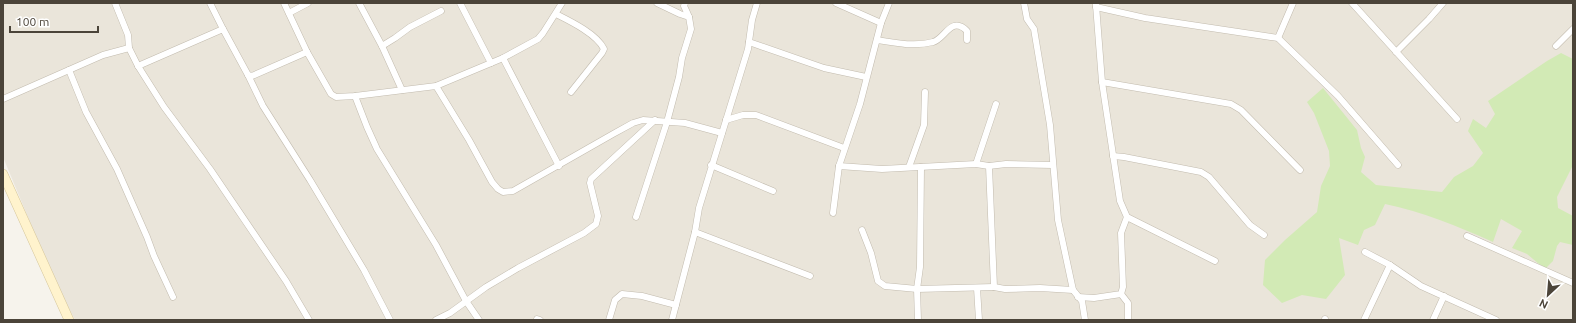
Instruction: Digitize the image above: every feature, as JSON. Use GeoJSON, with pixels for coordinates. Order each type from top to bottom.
{"type":"FeatureCollection","features":[{"type":"Feature","properties":{"kind":"main road"},"geometry":{"type":"LineString","coordinates":[[3,174],[69,320]]}},
{"type":"Feature","properties":{"kind":"street"},"geometry":{"type":"LineString","coordinates":[[115,3],[128,35],[129,48],[138,66],[164,107],[210,169],[286,281],[309,320]]}},
{"type":"Feature","properties":{"kind":"street"},"geometry":{"type":"LineString","coordinates":[[210,3],[263,106],[364,270],[390,320]]}},
{"type":"Feature","properties":{"kind":"street"},"geometry":{"type":"LineString","coordinates":[[284,3],[306,52],[332,94],[336,96],[355,96],[436,86],[503,58],[538,39],[562,3]]}},
{"type":"Feature","properties":{"kind":"street"},"geometry":{"type":"LineString","coordinates":[[289,13],[308,3]]}},
{"type":"Feature","properties":{"kind":"street"},"geometry":{"type":"LineString","coordinates":[[359,3],[382,46],[402,90]]}},
{"type":"Feature","properties":{"kind":"street"},"geometry":{"type":"LineString","coordinates":[[460,3],[491,63]]}},
{"type":"Feature","properties":{"kind":"street"},"geometry":{"type":"LineString","coordinates":[[657,3],[690,17]]}},
{"type":"Feature","properties":{"kind":"street"},"geometry":{"type":"LineString","coordinates":[[636,217],[668,122],[682,58],[691,29],[690,17],[684,6],[685,3]]}},
{"type":"Feature","properties":{"kind":"street"},"geometry":{"type":"LineString","coordinates":[[672,320],[711,165],[748,49],[757,3]]}},
{"type":"Feature","properties":{"kind":"street"},"geometry":{"type":"LineString","coordinates":[[836,3],[881,23]]}},
{"type":"Feature","properties":{"kind":"street"},"geometry":{"type":"LineString","coordinates":[[832,213],[839,166],[860,104],[881,23],[889,3]]}},
{"type":"Feature","properties":{"kind":"street"},"geometry":{"type":"LineString","coordinates":[[1024,3],[1027,19],[1034,29],[1050,124],[1058,220],[1073,290],[1082,301],[1085,320]]}},
{"type":"Feature","properties":{"kind":"street"},"geometry":{"type":"LineString","coordinates":[[1278,38],[1293,3]]}},
{"type":"Feature","properties":{"kind":"street"},"geometry":{"type":"LineString","coordinates":[[1352,3],[1457,119]]}},
{"type":"Feature","properties":{"kind":"street"},"geometry":{"type":"LineString","coordinates":[[1396,52],[1443,3]]}},
{"type":"Feature","properties":{"kind":"street"},"geometry":{"type":"LineString","coordinates":[[1215,261],[1127,218],[1120,201],[1102,82],[1096,5],[1144,18],[1278,38],[1338,96],[1398,165]]}},
{"type":"Feature","properties":{"kind":"street"},"geometry":{"type":"LineString","coordinates":[[382,46],[410,27],[441,11]]}},
{"type":"Feature","properties":{"kind":"street"},"geometry":{"type":"LineString","coordinates":[[556,14],[585,31],[602,45],[604,49],[571,92]]}},
{"type":"Feature","properties":{"kind":"street"},"geometry":{"type":"LineString","coordinates":[[877,40],[913,45],[935,42],[954,26],[964,28],[967,31],[967,40]]}},
{"type":"Feature","properties":{"kind":"street"},"geometry":{"type":"LineString","coordinates":[[138,66],[223,29]]}},
{"type":"Feature","properties":{"kind":"street"},"geometry":{"type":"LineString","coordinates":[[1556,46],[1573,29]]}},
{"type":"Feature","properties":{"kind":"street"},"geometry":{"type":"LineString","coordinates":[[749,42],[824,68],[866,77]]}},
{"type":"Feature","properties":{"kind":"street"},"geometry":{"type":"LineString","coordinates":[[3,99],[103,55],[129,48]]}},
{"type":"Feature","properties":{"kind":"street"},"geometry":{"type":"LineString","coordinates":[[248,75],[252,76],[306,52]]}},
{"type":"Feature","properties":{"kind":"street"},"geometry":{"type":"LineString","coordinates":[[503,58],[559,166]]}},
{"type":"Feature","properties":{"kind":"street"},"geometry":{"type":"LineString","coordinates":[[69,70],[86,112],[117,169],[173,297]]}},
{"type":"Feature","properties":{"kind":"street"},"geometry":{"type":"LineString","coordinates":[[1102,82],[1231,104],[1241,110],[1300,170]]}},
{"type":"Feature","properties":{"kind":"street"},"geometry":{"type":"LineString","coordinates":[[436,86],[470,140],[492,182],[503,192],[513,192],[633,123],[643,120],[685,123],[722,133]]}},
{"type":"Feature","properties":{"kind":"street"},"geometry":{"type":"LineString","coordinates":[[909,167],[924,125],[924,92]]}},
{"type":"Feature","properties":{"kind":"street"},"geometry":{"type":"LineString","coordinates":[[355,96],[364,122],[377,149],[436,245],[466,301],[480,320]]}},
{"type":"Feature","properties":{"kind":"street"},"geometry":{"type":"LineString","coordinates":[[976,164],[996,104]]}},
{"type":"Feature","properties":{"kind":"street"},"geometry":{"type":"LineString","coordinates":[[726,120],[743,115],[756,115],[844,148]]}},
{"type":"Feature","properties":{"kind":"street"},"geometry":{"type":"LineString","coordinates":[[436,320],[450,313],[486,287],[596,224],[598,216],[590,183],[591,179],[655,120]]}},
{"type":"Feature","properties":{"kind":"street"},"geometry":{"type":"LineString","coordinates":[[1113,156],[1202,172],[1209,177],[1250,225],[1264,235]]}},
{"type":"Feature","properties":{"kind":"street"},"geometry":{"type":"LineString","coordinates":[[839,166],[882,168],[976,164],[989,166],[1006,164],[1053,165]]}},
{"type":"Feature","properties":{"kind":"street"},"geometry":{"type":"LineString","coordinates":[[711,165],[773,191]]}},
{"type":"Feature","properties":{"kind":"street"},"geometry":{"type":"LineString","coordinates":[[989,166],[994,287]]}},
{"type":"Feature","properties":{"kind":"street"},"geometry":{"type":"LineString","coordinates":[[918,320],[917,289],[920,267],[921,167]]}},
{"type":"Feature","properties":{"kind":"street"},"geometry":{"type":"LineString","coordinates":[[1121,294],[1123,287],[1120,233],[1127,218]]}},
{"type":"Feature","properties":{"kind":"street"},"geometry":{"type":"LineString","coordinates":[[862,230],[871,253],[878,281],[884,286],[917,289],[994,287],[1005,289],[1040,288],[1073,290]]}},
{"type":"Feature","properties":{"kind":"street"},"geometry":{"type":"LineString","coordinates":[[695,232],[810,276]]}},
{"type":"Feature","properties":{"kind":"street"},"geometry":{"type":"LineString","coordinates":[[1467,236],[1573,283]]}},
{"type":"Feature","properties":{"kind":"street"},"geometry":{"type":"LineString","coordinates":[[1365,252],[1390,265],[1421,286],[1496,320]]}},
{"type":"Feature","properties":{"kind":"street"},"geometry":{"type":"LineString","coordinates":[[1364,320],[1390,265]]}},
{"type":"Feature","properties":{"kind":"street"},"geometry":{"type":"LineString","coordinates":[[976,288],[979,320]]}},
{"type":"Feature","properties":{"kind":"street"},"geometry":{"type":"LineString","coordinates":[[609,320],[615,300],[622,294],[635,294],[676,305]]}},
{"type":"Feature","properties":{"kind":"street"},"geometry":{"type":"LineString","coordinates":[[1078,296],[1094,298],[1121,294]]}},
{"type":"Feature","properties":{"kind":"street"},"geometry":{"type":"LineString","coordinates":[[1121,294],[1128,303],[1128,320]]}},
{"type":"Feature","properties":{"kind":"street"},"geometry":{"type":"LineString","coordinates":[[1433,320],[1444,296]]}},
{"type":"Feature","properties":{"kind":"shaded area"},"geometry":{"type":"Polygon","coordinates":[[[3,3],[1573,3],[1573,320],[75,320],[54,280],[3,157],[3,3]]]}},
{"type":"Feature","properties":{"kind":"green space"},"geometry":{"type":"Polygon","coordinates":[[[1561,53],[1573,59],[1573,165],[1557,197],[1558,208],[1573,216],[1573,245],[1560,242],[1557,246],[1553,261],[1545,269],[1527,254],[1512,248],[1522,231],[1501,219],[1493,242],[1440,220],[1385,204],[1375,225],[1364,230],[1358,245],[1339,238],[1345,275],[1326,299],[1302,295],[1282,303],[1263,285],[1265,260],[1317,212],[1321,186],[1330,166],[1329,151],[1314,113],[1307,102],[1323,88],[1357,130],[1361,148],[1365,157],[1361,172],[1376,185],[1442,192],[1454,177],[1473,166],[1483,153],[1468,131],[1473,119],[1486,128],[1495,114],[1488,101],[1561,53]]]}}]}
